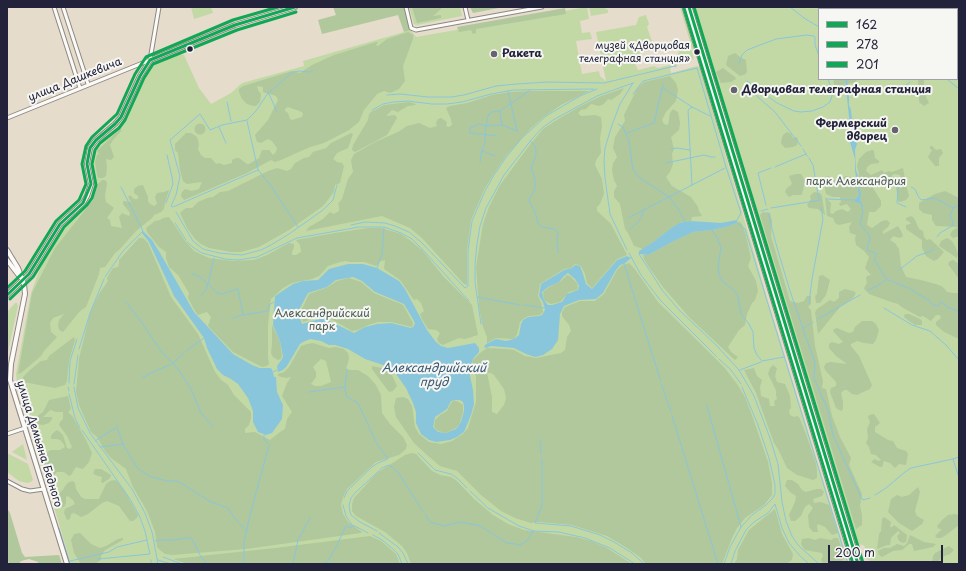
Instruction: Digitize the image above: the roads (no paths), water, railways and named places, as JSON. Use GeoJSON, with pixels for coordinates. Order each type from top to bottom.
{"type":"FeatureCollection","features":[{"type":"Feature","properties":{"kind":"main road"},"geometry":{"type":"LineString","coordinates":[[685,7],[854,564]]}},
{"type":"Feature","properties":{"kind":"main road"},"geometry":{"type":"LineString","coordinates":[[689,7],[858,564]]}},
{"type":"Feature","properties":{"kind":"street"},"geometry":{"type":"LineString","coordinates":[[54,7],[80,88]]}},
{"type":"Feature","properties":{"kind":"street"},"geometry":{"type":"LineString","coordinates":[[64,7],[88,84]]}},
{"type":"Feature","properties":{"kind":"street"},"geometry":{"type":"LineString","coordinates":[[7,295],[34,267],[60,224],[83,203],[87,196],[91,184],[87,164],[90,148],[96,140],[121,117],[137,81],[150,60],[159,7]]}},
{"type":"Feature","properties":{"kind":"street"},"geometry":{"type":"LineString","coordinates":[[150,60],[235,26],[295,7]]}},
{"type":"Feature","properties":{"kind":"street"},"geometry":{"type":"LineString","coordinates":[[406,7],[411,28],[414,29],[522,9],[542,7]]}},
{"type":"Feature","properties":{"kind":"street"},"geometry":{"type":"LineString","coordinates":[[465,7],[468,20]]}},
{"type":"Feature","properties":{"kind":"street","name":"улица Дашкевича"},"geometry":{"type":"LineString","coordinates":[[7,118],[150,60]]}},
{"type":"Feature","properties":{"kind":"street"},"geometry":{"type":"LineString","coordinates":[[7,250],[18,268],[23,280]]}},
{"type":"Feature","properties":{"kind":"street"},"geometry":{"type":"LineString","coordinates":[[7,260],[14,271],[23,280]]}},
{"type":"Feature","properties":{"kind":"street","name":"улица Демьяна Бедного"},"geometry":{"type":"LineString","coordinates":[[23,280],[25,294],[8,380],[25,428],[67,564]]}},
{"type":"Feature","properties":{"kind":"street"},"geometry":{"type":"LineString","coordinates":[[7,434],[25,428]]}},
{"type":"Feature","properties":{"kind":"street"},"geometry":{"type":"LineString","coordinates":[[7,481],[22,489],[30,491],[44,489]]}},
{"type":"Feature","properties":{"kind":"water"},"geometry":{"type":"Polygon","coordinates":[[[845,80],[847,80],[849,105],[851,110],[854,137],[857,144],[855,150],[856,170],[859,179],[857,182],[861,193],[860,200],[863,205],[862,211],[861,204],[854,201],[859,195],[855,171],[855,159],[850,142],[850,126],[845,80]]]}},
{"type":"Feature","properties":{"kind":"water"},"geometry":{"type":"Polygon","coordinates":[[[737,220],[737,223],[726,227],[693,232],[648,255],[639,254],[639,251],[679,223],[691,221],[721,223],[737,220]]]}},
{"type":"Feature","properties":{"kind":"water"},"geometry":{"type":"Polygon","coordinates":[[[143,231],[152,240],[194,312],[233,354],[252,365],[260,368],[272,369],[274,377],[276,377],[277,392],[283,405],[282,419],[272,433],[266,435],[258,432],[253,422],[253,411],[248,398],[238,384],[223,375],[217,369],[204,338],[174,296],[149,242],[142,233],[143,231]]]}},
{"type":"Feature","properties":{"kind":"water"},"geometry":{"type":"Polygon","coordinates":[[[627,256],[631,258],[624,264],[620,265],[603,293],[596,299],[579,300],[564,306],[560,314],[558,340],[552,349],[543,355],[535,357],[514,348],[491,346],[486,348],[484,347],[486,344],[496,339],[506,341],[514,339],[519,335],[523,320],[528,317],[542,315],[545,310],[543,302],[539,296],[541,284],[575,265],[580,266],[586,284],[592,289],[617,260],[627,256]],[[568,273],[559,282],[548,287],[542,292],[544,300],[548,305],[562,302],[567,294],[578,290],[579,286],[575,279],[568,273]]]}},
{"type":"Feature","properties":{"kind":"water","name":"Александрийский пруд"},"geometry":{"type":"Polygon","coordinates":[[[348,264],[363,264],[377,268],[399,281],[405,289],[427,330],[441,346],[448,348],[475,343],[479,348],[479,352],[473,359],[469,371],[474,404],[464,432],[450,440],[436,442],[429,440],[421,434],[416,423],[416,412],[413,403],[406,388],[396,374],[389,367],[365,359],[348,349],[310,339],[300,344],[287,366],[278,372],[277,366],[283,356],[280,341],[273,325],[275,296],[293,284],[303,281],[318,280],[329,269],[348,264]],[[353,277],[336,280],[327,287],[308,293],[299,310],[302,324],[323,318],[354,333],[365,327],[377,324],[391,323],[411,328],[413,327],[415,324],[414,321],[404,304],[375,292],[362,281],[353,277]],[[456,400],[451,401],[447,409],[435,417],[433,427],[438,432],[446,433],[456,429],[461,422],[464,406],[463,402],[456,400]]]}},
{"type":"Feature","properties":{"kind":"waterway"},"geometry":{"type":"LineString","coordinates":[[790,7],[818,26]]}},
{"type":"Feature","properties":{"kind":"waterway"},"geometry":{"type":"LineString","coordinates":[[739,63],[742,55],[747,50],[776,39],[807,35],[815,37],[815,45],[818,53]]}},
{"type":"Feature","properties":{"kind":"waterway"},"geometry":{"type":"LineString","coordinates":[[387,95],[400,94],[428,97],[451,97],[496,86],[517,84],[548,82],[604,83],[676,67]]}},
{"type":"Feature","properties":{"kind":"waterway"},"geometry":{"type":"LineString","coordinates":[[633,94],[643,81],[697,68],[741,213],[737,220]]}},
{"type":"Feature","properties":{"kind":"waterway"},"geometry":{"type":"LineString","coordinates":[[268,93],[293,72],[312,71]]}},
{"type":"Feature","properties":{"kind":"waterway"},"geometry":{"type":"LineString","coordinates":[[747,81],[777,103],[794,111],[801,112],[812,111],[823,107],[830,102],[833,93],[828,80]]}},
{"type":"Feature","properties":{"kind":"waterway"},"geometry":{"type":"LineString","coordinates":[[948,80],[959,89]]}},
{"type":"Feature","properties":{"kind":"waterway"},"geometry":{"type":"LineString","coordinates":[[910,82],[906,85],[912,90]]}},
{"type":"Feature","properties":{"kind":"waterway"},"geometry":{"type":"LineString","coordinates":[[627,250],[610,214],[604,161],[605,148],[612,125],[620,104],[633,83]]}},
{"type":"Feature","properties":{"kind":"waterway"},"geometry":{"type":"LineString","coordinates":[[481,324],[475,282],[477,244],[480,226],[486,208],[504,175],[532,139],[542,128],[553,120],[597,96],[633,83]]}},
{"type":"Feature","properties":{"kind":"waterway"},"geometry":{"type":"LineString","coordinates":[[627,133],[654,123],[663,84]]}},
{"type":"Feature","properties":{"kind":"waterway"},"geometry":{"type":"LineString","coordinates":[[838,90],[846,85]]}},
{"type":"Feature","properties":{"kind":"waterway"},"geometry":{"type":"LineString","coordinates":[[663,88],[692,107]]}},
{"type":"Feature","properties":{"kind":"waterway"},"geometry":{"type":"LineString","coordinates":[[372,110],[383,104],[393,102],[408,101],[447,104],[513,90],[594,89]]}},
{"type":"Feature","properties":{"kind":"waterway"},"geometry":{"type":"LineString","coordinates":[[351,225],[365,222],[385,223],[409,232],[421,242],[465,288],[468,286],[468,251],[472,221],[485,191],[494,175],[522,138],[546,116],[580,96],[597,89]]}},
{"type":"Feature","properties":{"kind":"waterway"},"geometry":{"type":"LineString","coordinates":[[480,162],[485,142],[489,114],[500,111],[530,90]]}},
{"type":"Feature","properties":{"kind":"waterway"},"geometry":{"type":"LineString","coordinates":[[750,90],[775,112],[801,146]]}},
{"type":"Feature","properties":{"kind":"waterway"},"geometry":{"type":"LineString","coordinates":[[508,91],[517,131]]}},
{"type":"Feature","properties":{"kind":"waterway"},"geometry":{"type":"LineString","coordinates":[[258,170],[173,207],[171,206],[176,195],[180,176],[170,140],[200,114],[210,130],[222,125],[247,120],[256,111],[268,93],[277,112]]}},
{"type":"Feature","properties":{"kind":"waterway"},"geometry":{"type":"LineString","coordinates":[[227,102],[231,121]]}},
{"type":"Feature","properties":{"kind":"waterway"},"geometry":{"type":"LineString","coordinates":[[692,185],[688,110],[692,107],[710,116]]}},
{"type":"Feature","properties":{"kind":"waterway"},"geometry":{"type":"LineString","coordinates":[[500,112],[502,125]]}},
{"type":"Feature","properties":{"kind":"waterway"},"geometry":{"type":"LineString","coordinates":[[247,121],[258,170],[271,186],[298,227]]}},
{"type":"Feature","properties":{"kind":"waterway"},"geometry":{"type":"LineString","coordinates":[[497,136],[470,133],[470,128],[479,124],[486,126],[502,125],[517,131]]}},
{"type":"Feature","properties":{"kind":"waterway"},"geometry":{"type":"LineString","coordinates":[[618,124],[623,127],[629,141],[633,170],[640,178],[669,197],[679,210],[685,222]]}},
{"type":"Feature","properties":{"kind":"waterway"},"geometry":{"type":"LineString","coordinates":[[219,127],[226,143]]}},
{"type":"Feature","properties":{"kind":"waterway"},"geometry":{"type":"LineString","coordinates":[[530,141],[535,146],[536,155],[531,168],[535,179],[535,189],[529,200],[536,215],[538,224],[542,227],[555,229],[558,233],[558,253]]}},
{"type":"Feature","properties":{"kind":"waterway"},"geometry":{"type":"LineString","coordinates":[[671,149],[677,148],[690,150]]}},
{"type":"Feature","properties":{"kind":"waterway"},"geometry":{"type":"LineString","coordinates":[[803,149],[807,156]]}},
{"type":"Feature","properties":{"kind":"waterway"},"geometry":{"type":"LineString","coordinates":[[482,151],[495,156]]}},
{"type":"Feature","properties":{"kind":"waterway"},"geometry":{"type":"LineString","coordinates":[[775,167],[806,154]]}},
{"type":"Feature","properties":{"kind":"waterway"},"geometry":{"type":"LineString","coordinates":[[166,203],[173,184],[167,155]]}},
{"type":"Feature","properties":{"kind":"waterway"},"geometry":{"type":"LineString","coordinates":[[666,163],[704,155],[715,157]]}},
{"type":"Feature","properties":{"kind":"waterway"},"geometry":{"type":"LineString","coordinates":[[809,158],[813,165],[819,200]]}},
{"type":"Feature","properties":{"kind":"waterway"},"geometry":{"type":"LineString","coordinates":[[628,218],[725,168]]}},
{"type":"Feature","properties":{"kind":"waterway"},"geometry":{"type":"LineString","coordinates":[[766,205],[758,173],[771,168]]}},
{"type":"Feature","properties":{"kind":"waterway"},"geometry":{"type":"LineString","coordinates":[[176,212],[193,241],[203,249],[219,253],[242,255],[261,250],[271,245],[323,210],[333,200],[337,185]]}},
{"type":"Feature","properties":{"kind":"waterway"},"geometry":{"type":"LineString","coordinates":[[901,185],[898,188],[897,203],[906,207]]}},
{"type":"Feature","properties":{"kind":"waterway"},"geometry":{"type":"LineString","coordinates":[[105,277],[123,251],[143,231],[121,187]]}},
{"type":"Feature","properties":{"kind":"waterway"},"geometry":{"type":"LineString","coordinates":[[911,187],[915,189],[921,200],[935,198],[953,208],[959,205]]}},
{"type":"Feature","properties":{"kind":"waterway"},"geometry":{"type":"LineString","coordinates":[[827,199],[854,200]]}},
{"type":"Feature","properties":{"kind":"waterway"},"geometry":{"type":"LineString","coordinates":[[771,208],[821,200]]}},
{"type":"Feature","properties":{"kind":"waterway"},"geometry":{"type":"LineString","coordinates":[[809,303],[823,219],[821,207]]}},
{"type":"Feature","properties":{"kind":"waterway"},"geometry":{"type":"LineString","coordinates":[[937,237],[940,233],[952,226],[953,222],[950,216],[953,208]]}},
{"type":"Feature","properties":{"kind":"waterway"},"geometry":{"type":"LineString","coordinates":[[761,211],[768,209]]}},
{"type":"Feature","properties":{"kind":"waterway"},"geometry":{"type":"LineString","coordinates":[[862,210],[860,224],[869,235],[870,239],[867,248],[868,251],[876,253],[876,257],[874,259],[886,279],[911,289],[929,300],[933,305],[938,306],[941,302],[949,308],[959,311]]}},
{"type":"Feature","properties":{"kind":"waterway"},"geometry":{"type":"LineString","coordinates":[[630,229],[639,221],[644,211]]}},
{"type":"Feature","properties":{"kind":"waterway"},"geometry":{"type":"LineString","coordinates":[[768,213],[790,291],[815,363],[814,378],[828,411],[833,435],[861,497],[863,500],[870,498]]}},
{"type":"Feature","properties":{"kind":"waterway"},"geometry":{"type":"LineString","coordinates":[[175,223],[186,240]]}},
{"type":"Feature","properties":{"kind":"waterway"},"geometry":{"type":"LineString","coordinates":[[737,223],[745,229],[848,564]]}},
{"type":"Feature","properties":{"kind":"waterway"},"geometry":{"type":"LineString","coordinates":[[187,242],[202,253],[225,259],[238,260],[257,257],[297,238],[359,227],[384,227]]}},
{"type":"Feature","properties":{"kind":"waterway"},"geometry":{"type":"LineString","coordinates":[[382,255],[384,227],[401,233],[412,239],[469,301]]}},
{"type":"Feature","properties":{"kind":"waterway"},"geometry":{"type":"LineString","coordinates":[[712,230],[721,247],[718,268],[719,275],[722,281],[735,291],[738,297],[742,315],[753,332],[754,348],[757,355],[762,361],[784,357]]}},
{"type":"Feature","properties":{"kind":"waterway"},"geometry":{"type":"LineString","coordinates":[[899,270],[917,256],[934,249]]}},
{"type":"Feature","properties":{"kind":"waterway"},"geometry":{"type":"LineString","coordinates":[[629,253],[641,275],[660,300],[717,357]]}},
{"type":"Feature","properties":{"kind":"waterway"},"geometry":{"type":"LineString","coordinates":[[639,254],[662,290],[679,310],[716,345],[739,370],[754,396],[770,438],[778,464],[782,502],[786,521],[792,536],[798,545],[819,564]]}},
{"type":"Feature","properties":{"kind":"waterway"},"geometry":{"type":"LineString","coordinates":[[377,268],[381,256]]}},
{"type":"Feature","properties":{"kind":"waterway"},"geometry":{"type":"LineString","coordinates":[[214,258],[208,284],[217,293],[221,294],[238,289],[243,315],[268,311],[269,305],[274,302]]}},
{"type":"Feature","properties":{"kind":"waterway"},"geometry":{"type":"LineString","coordinates":[[624,264],[661,382]]}},
{"type":"Feature","properties":{"kind":"waterway"},"geometry":{"type":"LineString","coordinates":[[192,274],[200,277],[208,284],[206,290],[201,296]]}},
{"type":"Feature","properties":{"kind":"waterway"},"geometry":{"type":"LineString","coordinates":[[79,349],[90,313],[104,279]]}},
{"type":"Feature","properties":{"kind":"waterway"},"geometry":{"type":"LineString","coordinates":[[868,290],[885,280]]}},
{"type":"Feature","properties":{"kind":"waterway"},"geometry":{"type":"LineString","coordinates":[[818,319],[860,295]]}},
{"type":"Feature","properties":{"kind":"waterway"},"geometry":{"type":"LineString","coordinates":[[477,297],[520,305]]}},
{"type":"Feature","properties":{"kind":"waterway"},"geometry":{"type":"LineString","coordinates":[[126,302],[161,351],[179,370],[191,389],[201,413],[213,427]]}},
{"type":"Feature","properties":{"kind":"waterway"},"geometry":{"type":"LineString","coordinates":[[524,305],[544,308]]}},
{"type":"Feature","properties":{"kind":"waterway"},"geometry":{"type":"LineString","coordinates":[[884,308],[912,325],[930,331],[946,345],[959,360]]}},
{"type":"Feature","properties":{"kind":"waterway"},"geometry":{"type":"LineString","coordinates":[[233,318],[242,315]]}},
{"type":"Feature","properties":{"kind":"waterway"},"geometry":{"type":"LineString","coordinates":[[804,328],[813,322]]}},
{"type":"Feature","properties":{"kind":"waterway"},"geometry":{"type":"LineString","coordinates":[[186,351],[204,338]]}},
{"type":"Feature","properties":{"kind":"waterway"},"geometry":{"type":"LineString","coordinates":[[69,383],[70,361],[77,339]]}},
{"type":"Feature","properties":{"kind":"waterway"},"geometry":{"type":"LineString","coordinates":[[142,378],[172,364],[184,353]]}},
{"type":"Feature","properties":{"kind":"waterway"},"geometry":{"type":"LineString","coordinates":[[74,384],[78,355]]}},
{"type":"Feature","properties":{"kind":"waterway"},"geometry":{"type":"LineString","coordinates":[[719,359],[731,370],[741,384]]}},
{"type":"Feature","properties":{"kind":"waterway"},"geometry":{"type":"LineString","coordinates":[[740,370],[761,362]]}},
{"type":"Feature","properties":{"kind":"waterway"},"geometry":{"type":"LineString","coordinates":[[344,498],[347,491],[372,467],[388,459],[377,444],[358,403],[346,396],[345,387],[347,369]]}},
{"type":"Feature","properties":{"kind":"waterway"},"geometry":{"type":"LineString","coordinates":[[273,372],[277,370]]}},
{"type":"Feature","properties":{"kind":"waterway"},"geometry":{"type":"LineString","coordinates":[[662,385],[671,412]]}},
{"type":"Feature","properties":{"kind":"waterway"},"geometry":{"type":"LineString","coordinates":[[68,387],[69,391]]}},
{"type":"Feature","properties":{"kind":"waterway"},"geometry":{"type":"LineString","coordinates":[[74,387],[78,408],[90,433],[132,489],[145,513],[152,532],[158,564]]}},
{"type":"Feature","properties":{"kind":"waterway"},"geometry":{"type":"LineString","coordinates":[[309,392],[345,387]]}},
{"type":"Feature","properties":{"kind":"waterway"},"geometry":{"type":"LineString","coordinates":[[724,564],[730,547],[741,527],[752,515],[766,505],[775,494],[775,485],[769,458],[758,425],[742,387]]}},
{"type":"Feature","properties":{"kind":"waterway"},"geometry":{"type":"LineString","coordinates":[[69,394],[75,418],[80,428]]}},
{"type":"Feature","properties":{"kind":"waterway"},"geometry":{"type":"LineString","coordinates":[[707,406],[741,527]]}},
{"type":"Feature","properties":{"kind":"waterway"},"geometry":{"type":"LineString","coordinates":[[672,416],[718,564]]}},
{"type":"Feature","properties":{"kind":"waterway"},"geometry":{"type":"LineString","coordinates":[[95,441],[117,427],[123,444],[137,468],[149,476],[167,481],[177,481],[209,501],[228,508],[236,520],[247,531]]}},
{"type":"Feature","properties":{"kind":"waterway"},"geometry":{"type":"LineString","coordinates":[[82,430],[130,499],[139,515],[145,531],[150,554],[98,559]]}},
{"type":"Feature","properties":{"kind":"waterway"},"geometry":{"type":"LineString","coordinates":[[264,435],[264,440],[268,443]]}},
{"type":"Feature","properties":{"kind":"waterway"},"geometry":{"type":"LineString","coordinates":[[540,440],[541,454]]}},
{"type":"Feature","properties":{"kind":"waterway"},"geometry":{"type":"LineString","coordinates":[[100,447],[123,444]]}},
{"type":"Feature","properties":{"kind":"waterway"},"geometry":{"type":"LineString","coordinates":[[244,564],[244,542],[269,445]]}},
{"type":"Feature","properties":{"kind":"waterway"},"geometry":{"type":"LineString","coordinates":[[418,453],[435,470],[451,474],[467,488]]}},
{"type":"Feature","properties":{"kind":"waterway"},"geometry":{"type":"LineString","coordinates":[[959,457],[953,459],[959,478]]}},
{"type":"Feature","properties":{"kind":"waterway"},"geometry":{"type":"LineString","coordinates":[[542,458],[542,505],[535,523],[571,526],[600,535],[632,553],[644,564]]}},
{"type":"Feature","properties":{"kind":"waterway"},"geometry":{"type":"LineString","coordinates":[[875,495],[911,468],[953,459]]}},
{"type":"Feature","properties":{"kind":"waterway"},"geometry":{"type":"LineString","coordinates":[[377,531],[360,522],[351,515],[349,505],[351,498],[355,493],[382,468],[389,465],[397,471],[423,511]]}},
{"type":"Feature","properties":{"kind":"waterway"},"geometry":{"type":"LineString","coordinates":[[470,491],[488,508],[519,526],[534,531],[559,532],[585,538],[610,548],[635,564]]}},
{"type":"Feature","properties":{"kind":"waterway"},"geometry":{"type":"LineString","coordinates":[[731,564],[735,551],[746,530],[754,522],[768,513],[775,504],[782,528],[789,543],[809,564]]}},
{"type":"Feature","properties":{"kind":"waterway"},"geometry":{"type":"LineString","coordinates":[[343,505],[346,516],[352,525]]}},
{"type":"Feature","properties":{"kind":"waterway"},"geometry":{"type":"LineString","coordinates":[[425,514],[430,522],[444,526],[461,522],[480,526],[507,543],[520,545],[527,541],[533,531]]}},
{"type":"Feature","properties":{"kind":"waterway"},"geometry":{"type":"LineString","coordinates":[[293,564],[298,540],[310,518]]}},
{"type":"Feature","properties":{"kind":"waterway"},"geometry":{"type":"LineString","coordinates":[[323,564],[328,561],[346,526],[351,528],[353,525],[368,533]]}},
{"type":"Feature","properties":{"kind":"waterway"},"geometry":{"type":"LineString","coordinates":[[59,528],[70,563]]}},
{"type":"Feature","properties":{"kind":"waterway"},"geometry":{"type":"LineString","coordinates":[[379,533],[398,547],[403,553],[408,564]]}},
{"type":"Feature","properties":{"kind":"waterway"},"geometry":{"type":"LineString","coordinates":[[373,535],[393,549],[398,554],[402,564]]}},
{"type":"Feature","properties":{"kind":"waterway"},"geometry":{"type":"LineString","coordinates":[[155,541],[191,538],[201,557],[208,564]]}},
{"type":"Feature","properties":{"kind":"waterway"},"geometry":{"type":"LineString","coordinates":[[70,561],[109,552],[117,547],[147,540]]}},
{"type":"Feature","properties":{"kind":"waterway"},"geometry":{"type":"LineString","coordinates":[[163,557],[182,564]]}},
{"type":"Feature","properties":{"kind":"waterway"},"geometry":{"type":"LineString","coordinates":[[158,560],[171,564]]}},
{"type":"Feature","properties":{"kind":"waterway"},"geometry":{"type":"LineString","coordinates":[[843,564],[847,563]]}},
{"type":"Feature","properties":{"kind":"place","name":"музей «Дворцовая телеграфная станция»"},"geometry":{"type":"Point","coordinates":[697,52]}},
{"type":"Feature","properties":{"kind":"place","name":"Ракета"},"geometry":{"type":"Point","coordinates":[494,54]}},
{"type":"Feature","properties":{"kind":"place","name":"Дворцовая телеграфная станция"},"geometry":{"type":"Point","coordinates":[734,90]}},
{"type":"Feature","properties":{"kind":"place","name":"Фермерский дворец"},"geometry":{"type":"Point","coordinates":[895,130]}},
{"type":"Feature","properties":{"kind":"park label","name":"парк Александрия"},"geometry":{"type":"Point","coordinates":[856,182]}},
{"type":"Feature","properties":{"kind":"park label","name":"Александрийский парк"},"geometry":{"type":"Point","coordinates":[322,320]}}]}
